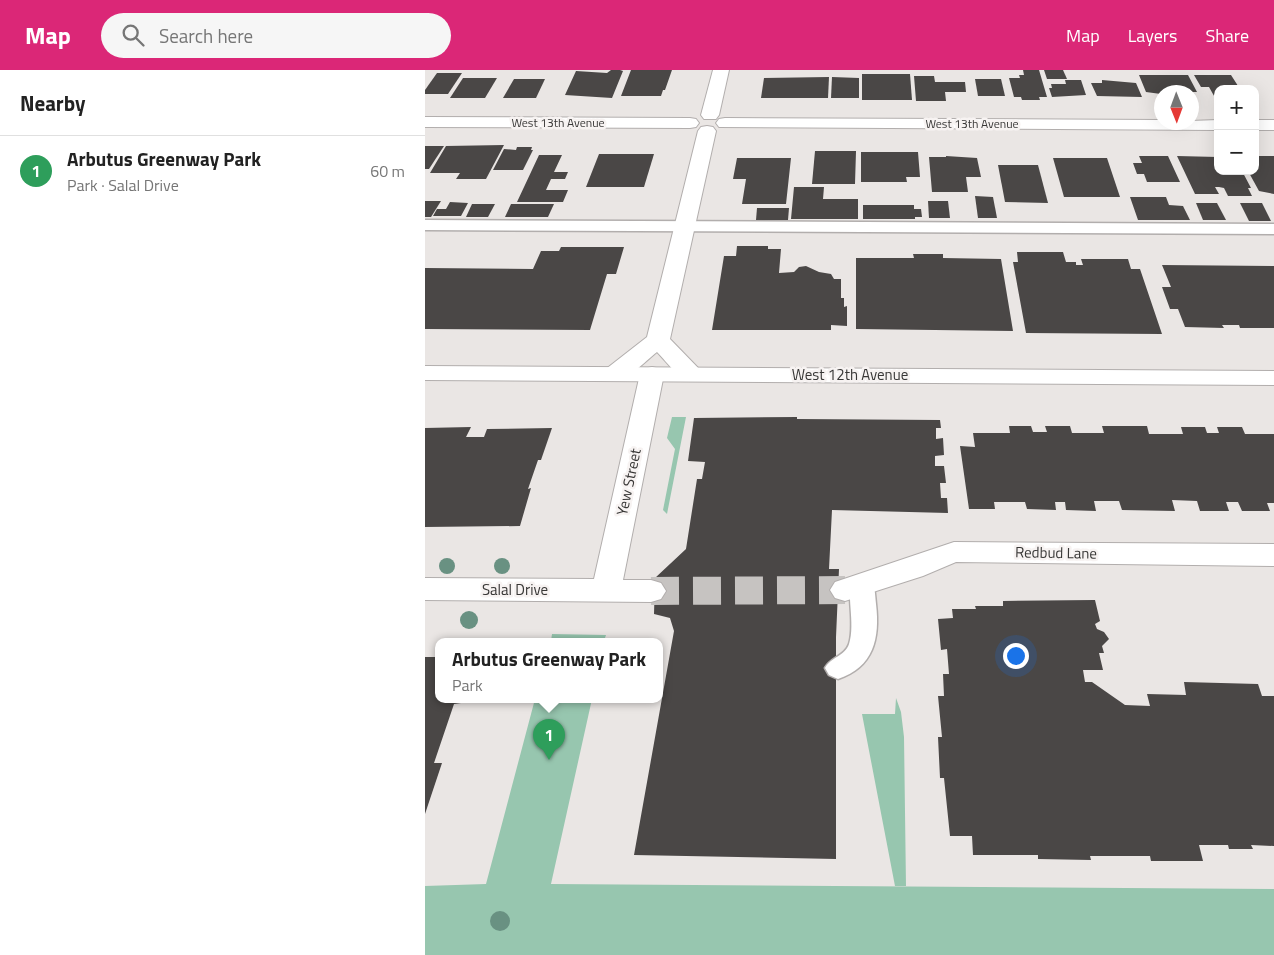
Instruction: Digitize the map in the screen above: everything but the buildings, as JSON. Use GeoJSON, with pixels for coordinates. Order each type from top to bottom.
{"type":"FeatureCollection","features":[{"type":"Feature","properties":{"kind":"street"},"geometry":{"type":"LineString","coordinates":[[614,374],[657,340],[721,70]]}},
{"type":"Feature","properties":{"kind":"street","name":"West 13th Avenue"},"geometry":{"type":"LineString","coordinates":[[425,122],[1214,125]]}},
{"type":"Feature","properties":{"kind":"street"},"geometry":{"type":"LineString","coordinates":[[1259,125],[1274,125]]}},
{"type":"Feature","properties":{"kind":"street"},"geometry":{"type":"LineString","coordinates":[[657,340],[691,374]]}},
{"type":"Feature","properties":{"kind":"street","name":"West 12th Avenue"},"geometry":{"type":"LineString","coordinates":[[425,373],[1274,378]]}},
{"type":"Feature","properties":{"kind":"street","name":"Yew Street"},"geometry":{"type":"LineString","coordinates":[[606,591],[652,374]]}},
{"type":"Feature","properties":{"kind":"street","name":"Redbud Lane"},"geometry":{"type":"LineString","coordinates":[[853,587],[913,568],[954,552],[1274,556]]}},
{"type":"Feature","properties":{"kind":"street","name":"Salal Drive"},"geometry":{"type":"LineString","coordinates":[[425,590],[606,591]]}},
{"type":"Feature","properties":{"kind":"street"},"geometry":{"type":"LineString","coordinates":[[606,591],[651,591]]}},
{"type":"Feature","properties":{"kind":"lane"},"geometry":{"type":"LineString","coordinates":[[425,225],[1274,229]]}},
{"type":"Feature","properties":{"kind":"lane"},"geometry":{"type":"LineString","coordinates":[[838,668],[848,665],[857,656],[863,644],[865,613],[853,587]]}},
{"type":"Feature","properties":{"kind":"green space"},"geometry":{"type":"Polygon","coordinates":[[[672,417],[686,417],[667,514],[663,510],[675,449],[667,438],[672,417]]]}},
{"type":"Feature","properties":{"kind":"green space"},"geometry":{"type":"Polygon","coordinates":[[[552,634],[606,635],[605,638],[551,638],[552,634]]]}},
{"type":"Feature","properties":{"kind":"green space"},"geometry":{"type":"Polygon","coordinates":[[[896,698],[901,712],[904,737],[906,886],[895,886],[862,714],[895,714],[896,698]]]}},
{"type":"Feature","properties":{"kind":"green space"},"geometry":{"type":"Polygon","coordinates":[[[534,703],[591,703],[551,884],[1274,889],[1274,955],[425,955],[425,886],[486,884],[534,703]]]}},
{"type":"Feature","properties":{"kind":"tunnel"},"geometry":{"type":"LineString","coordinates":[[651,591],[845,590]]}},
{"type":"Feature","properties":{"kind":"place","name":"Arbutus Greenway Park"},"geometry":{"type":"Point","coordinates":[549,760]}}]}
